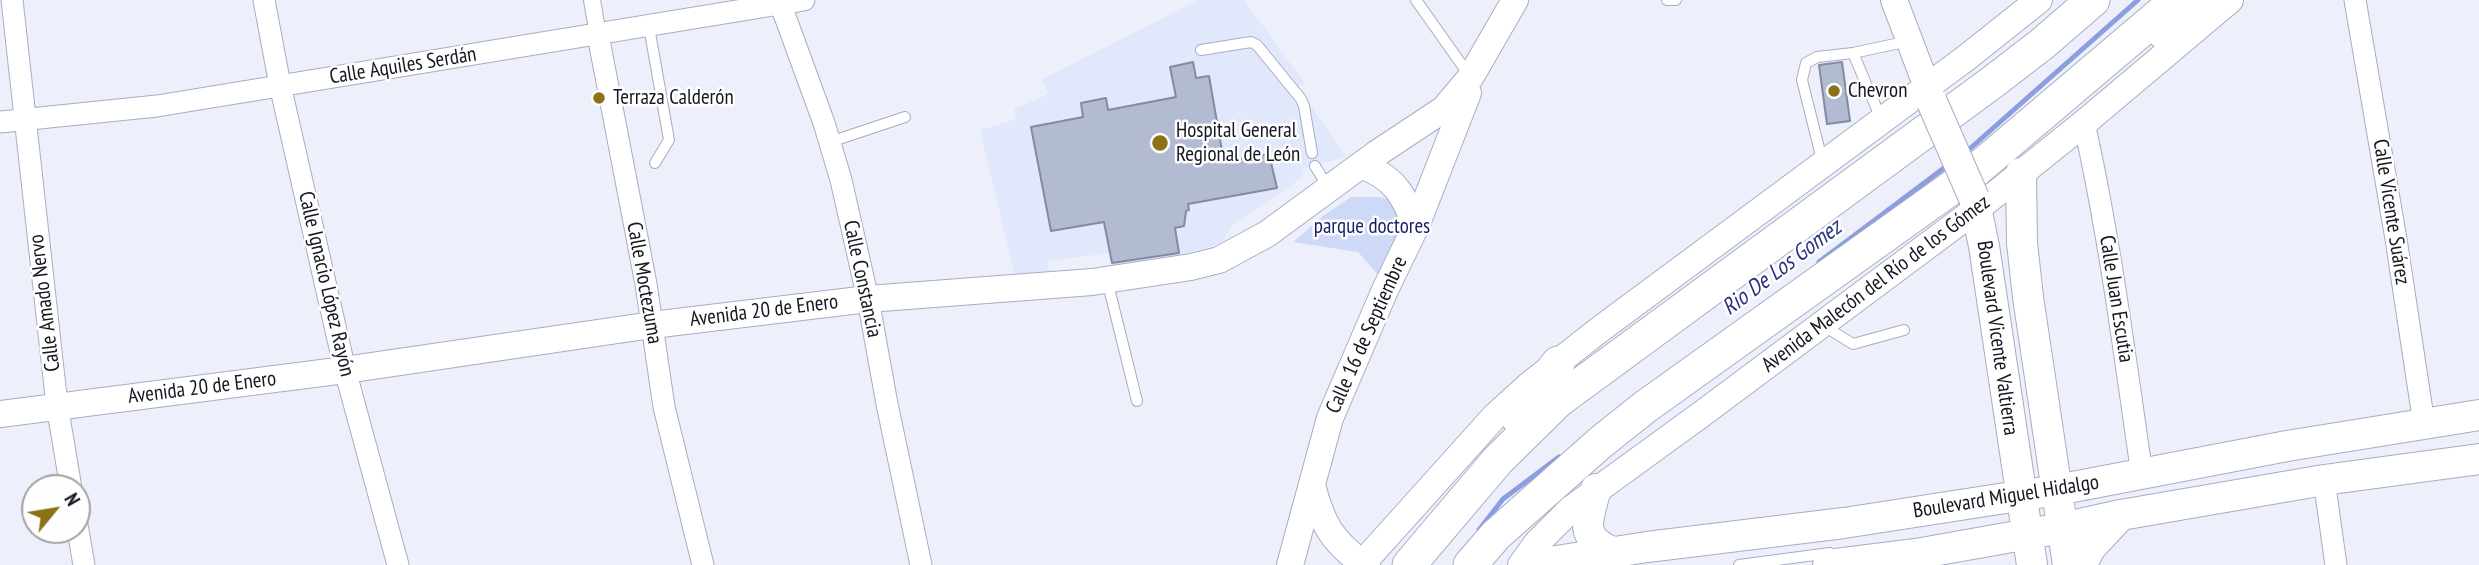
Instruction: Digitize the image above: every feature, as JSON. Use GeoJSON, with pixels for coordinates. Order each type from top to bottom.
{"type":"FeatureCollection","features":[{"type":"Feature","properties":{"kind":"main road"},"geometry":{"type":"LineString","coordinates":[[1408,565],[1499,460],[1558,401],[1994,81],[2093,0]]}},
{"type":"Feature","properties":{"kind":"main road","name":"Avenida Malecón del Río de los Gómez"},"geometry":{"type":"LineString","coordinates":[[1470,565],[1496,535],[1601,442],[1645,407],[1975,171],[2035,123],[2082,79],[2177,0]]}},
{"type":"Feature","properties":{"kind":"main road"},"geometry":{"type":"LineString","coordinates":[[2082,79],[2126,56],[2206,0]]}},
{"type":"Feature","properties":{"kind":"main road","name":"Boulevard Vicente Valtierra"},"geometry":{"type":"LineString","coordinates":[[1930,95],[1976,203],[2032,565]]}},
{"type":"Feature","properties":{"kind":"main road","name":"Boulevard Vicente Valtierra"},"geometry":{"type":"LineString","coordinates":[[2021,173],[2022,243],[2028,297],[2068,565]]}},
{"type":"Feature","properties":{"kind":"main road"},"geometry":{"type":"LineString","coordinates":[[1984,246],[2000,236],[2022,243]]}},
{"type":"Feature","properties":{"kind":"main road"},"geometry":{"type":"LineString","coordinates":[[1408,565],[1416,541],[1437,512],[1558,363]]}},
{"type":"Feature","properties":{"kind":"main road","name":"Boulevard Miguel Hidalgo"},"geometry":{"type":"LineString","coordinates":[[2059,509],[2106,481],[2287,446],[2418,431],[2479,415]]}},
{"type":"Feature","properties":{"kind":"main road"},"geometry":{"type":"LineString","coordinates":[[2051,443],[2106,481]]}},
{"type":"Feature","properties":{"kind":"main road","name":"Boulevard Miguel Hidalgo"},"geometry":{"type":"LineString","coordinates":[[1530,565],[1844,523],[2023,514],[2059,509],[2121,515],[2323,480],[2479,459]]}},
{"type":"Feature","properties":{"kind":"main road"},"geometry":{"type":"LineString","coordinates":[[1596,489],[1587,529],[1596,543],[1615,553]]}},
{"type":"Feature","properties":{"kind":"main road","name":"Boulevard Miguel Hidalgo"},"geometry":{"type":"LineString","coordinates":[[1837,561],[1916,554],[1986,541],[2023,514]]}},
{"type":"Feature","properties":{"kind":"main road"},"geometry":{"type":"LineString","coordinates":[[2081,565],[2091,547],[2121,515]]}},
{"type":"Feature","properties":{"kind":"main road"},"geometry":{"type":"LineString","coordinates":[[1986,541],[2012,565]]}},
{"type":"Feature","properties":{"kind":"street","name":"Calle Amado Nervo"},"geometry":{"type":"LineString","coordinates":[[12,0],[57,405],[69,474]]}},
{"type":"Feature","properties":{"kind":"street","name":"Calle Ignacio López Rayón"},"geometry":{"type":"LineString","coordinates":[[264,0],[280,85],[345,370],[398,565]]}},
{"type":"Feature","properties":{"kind":"street","name":"Calle Moctezuma"},"geometry":{"type":"LineString","coordinates":[[592,0],[652,325],[664,407],[703,565]]}},
{"type":"Feature","properties":{"kind":"street","name":"Calle Aquiles Serdán"},"geometry":{"type":"LineString","coordinates":[[0,122],[157,106],[804,0]]}},
{"type":"Feature","properties":{"kind":"street","name":"Boulevard Vicente Valtierra"},"geometry":{"type":"LineString","coordinates":[[1894,0],[1930,95]]}},
{"type":"Feature","properties":{"kind":"street"},"geometry":{"type":"LineString","coordinates":[[1312,482],[1321,516],[1331,536],[1363,565],[1495,416],[1528,386],[1882,121],[1930,95],[2039,0]]}},
{"type":"Feature","properties":{"kind":"street","name":"Avenida Malecón del Río de los Gómez"},"geometry":{"type":"LineString","coordinates":[[1521,565],[1552,526],[1596,489],[1699,416],[1976,203],[2021,173],[2230,0]]}},
{"type":"Feature","properties":{"kind":"street","name":"Calle Vicente Suárez"},"geometry":{"type":"LineString","coordinates":[[2355,0],[2418,431]]}},
{"type":"Feature","properties":{"kind":"street","name":"Calle Constancia"},"geometry":{"type":"LineString","coordinates":[[780,3],[830,142],[868,299],[921,565]]}},
{"type":"Feature","properties":{"kind":"street","name":"Calle 16 de Septiembre"},"geometry":{"type":"LineString","coordinates":[[1290,565],[1330,418],[1385,290],[1416,226],[1471,86],[1470,78],[1510,3]]}},
{"type":"Feature","properties":{"kind":"street","name":"Avenida 20 de Enero"},"geometry":{"type":"LineString","coordinates":[[0,414],[345,370],[652,325],[868,299],[1107,280],[1191,267],[1219,260],[1267,234],[1322,178],[1361,165],[1431,119],[1451,102],[1470,78]]}},
{"type":"Feature","properties":{"kind":"street","name":"Calle Juan Escutia"},"geometry":{"type":"LineString","coordinates":[[2084,123],[2116,298],[2142,475]]}},
{"type":"Feature","properties":{"kind":"street"},"geometry":{"type":"LineString","coordinates":[[1361,165],[1383,175],[1395,186],[1405,199],[1416,226]]}},
{"type":"Feature","properties":{"kind":"street"},"geometry":{"type":"LineString","coordinates":[[2323,480],[2336,565]]}},
{"type":"Feature","properties":{"kind":"street"},"geometry":{"type":"LineString","coordinates":[[80,544],[84,565]]}},
{"type":"Feature","properties":{"kind":"lane"},"geometry":{"type":"LineString","coordinates":[[1416,0],[1470,78]]}},
{"type":"Feature","properties":{"kind":"lane"},"geometry":{"type":"LineString","coordinates":[[1667,0],[1676,0]]}},
{"type":"Feature","properties":{"kind":"lane"},"geometry":{"type":"LineString","coordinates":[[649,27],[669,140],[655,163]]}},
{"type":"Feature","properties":{"kind":"lane"},"geometry":{"type":"LineString","coordinates":[[1824,163],[1802,80],[1803,68],[1817,57],[1853,53],[1909,41]]}},
{"type":"Feature","properties":{"kind":"lane"},"geometry":{"type":"LineString","coordinates":[[1201,50],[1251,42],[1256,45],[1301,99],[1312,153]]}},
{"type":"Feature","properties":{"kind":"lane"},"geometry":{"type":"LineString","coordinates":[[1853,53],[1882,121]]}},
{"type":"Feature","properties":{"kind":"lane"},"geometry":{"type":"LineString","coordinates":[[830,142],[905,117]]}},
{"type":"Feature","properties":{"kind":"lane"},"geometry":{"type":"LineString","coordinates":[[1107,280],[1137,401]]}},
{"type":"Feature","properties":{"kind":"lane"},"geometry":{"type":"LineString","coordinates":[[1822,324],[1853,344],[1904,330]]}},
{"type":"Feature","properties":{"kind":"lane"},"geometry":{"type":"LineString","coordinates":[[2418,431],[2479,426]]}},
{"type":"Feature","properties":{"kind":"lane"},"geometry":{"type":"LineString","coordinates":[[2059,509],[2161,499],[2324,471],[2479,450]]}},
{"type":"Feature","properties":{"kind":"lane"},"geometry":{"type":"LineString","coordinates":[[2059,509],[2121,489],[2308,455]]}},
{"type":"Feature","properties":{"kind":"lane"},"geometry":{"type":"LineString","coordinates":[[1927,540],[2023,514]]}},
{"type":"Feature","properties":{"kind":"lane"},"geometry":{"type":"LineString","coordinates":[[1579,565],[2023,514]]}},
{"type":"Feature","properties":{"kind":"lane"},"geometry":{"type":"LineString","coordinates":[[1739,565],[1837,561]]}},
{"type":"Feature","properties":{"kind":"shaded area","name":"Hospital General Regional de León"},"geometry":{"type":"Polygon","coordinates":[[[1198,0],[1244,0],[1304,82],[1298,87],[1346,157],[1302,169],[1303,177],[1232,226],[1221,243],[1180,255],[1158,268],[1114,272],[1110,253],[1048,261],[1049,272],[1015,277],[980,130],[1016,119],[1014,109],[1049,94],[1041,80],[1198,0]]]}},
{"type":"Feature","properties":{"kind":"green space","name":"parque doctores"},"geometry":{"type":"Polygon","coordinates":[[[1351,197],[1393,200],[1405,224],[1381,278],[1358,252],[1293,242],[1323,216],[1351,197]]]}},
{"type":"Feature","properties":{"kind":"building"},"geometry":{"type":"Polygon","coordinates":[[[1193,62],[1196,78],[1209,76],[1224,162],[1269,154],[1277,188],[1188,204],[1184,226],[1175,228],[1179,253],[1112,263],[1104,222],[1051,231],[1031,127],[1083,117],[1081,103],[1106,98],[1108,110],[1176,97],[1170,67],[1193,62]]]}},
{"type":"Feature","properties":{"kind":"building","name":"Chevron"},"geometry":{"type":"Polygon","coordinates":[[[1842,62],[1850,121],[1827,124],[1819,65],[1842,62]]]}},
{"type":"Feature","properties":{"kind":"waterway","name":"Rio De Los Gomez"},"geometry":{"type":"LineString","coordinates":[[1965,153],[2138,0]]}},
{"type":"Feature","properties":{"kind":"waterway","name":"Rio De Los Gomez"},"geometry":{"type":"LineString","coordinates":[[1819,262],[1948,165]]}},
{"type":"Feature","properties":{"kind":"waterway","name":"Rio De Los Gomez"},"geometry":{"type":"LineString","coordinates":[[1479,530],[1503,499],[1559,457]]}},
{"type":"Feature","properties":{"kind":"place","name":"Chevron"},"geometry":{"type":"Point","coordinates":[1834,91]}},
{"type":"Feature","properties":{"kind":"place","name":"Terraza Calderón"},"geometry":{"type":"Point","coordinates":[599,98]}},
{"type":"Feature","properties":{"kind":"place","name":"Hospital General Regional de León"},"geometry":{"type":"Point","coordinates":[1160,143]}}]}
